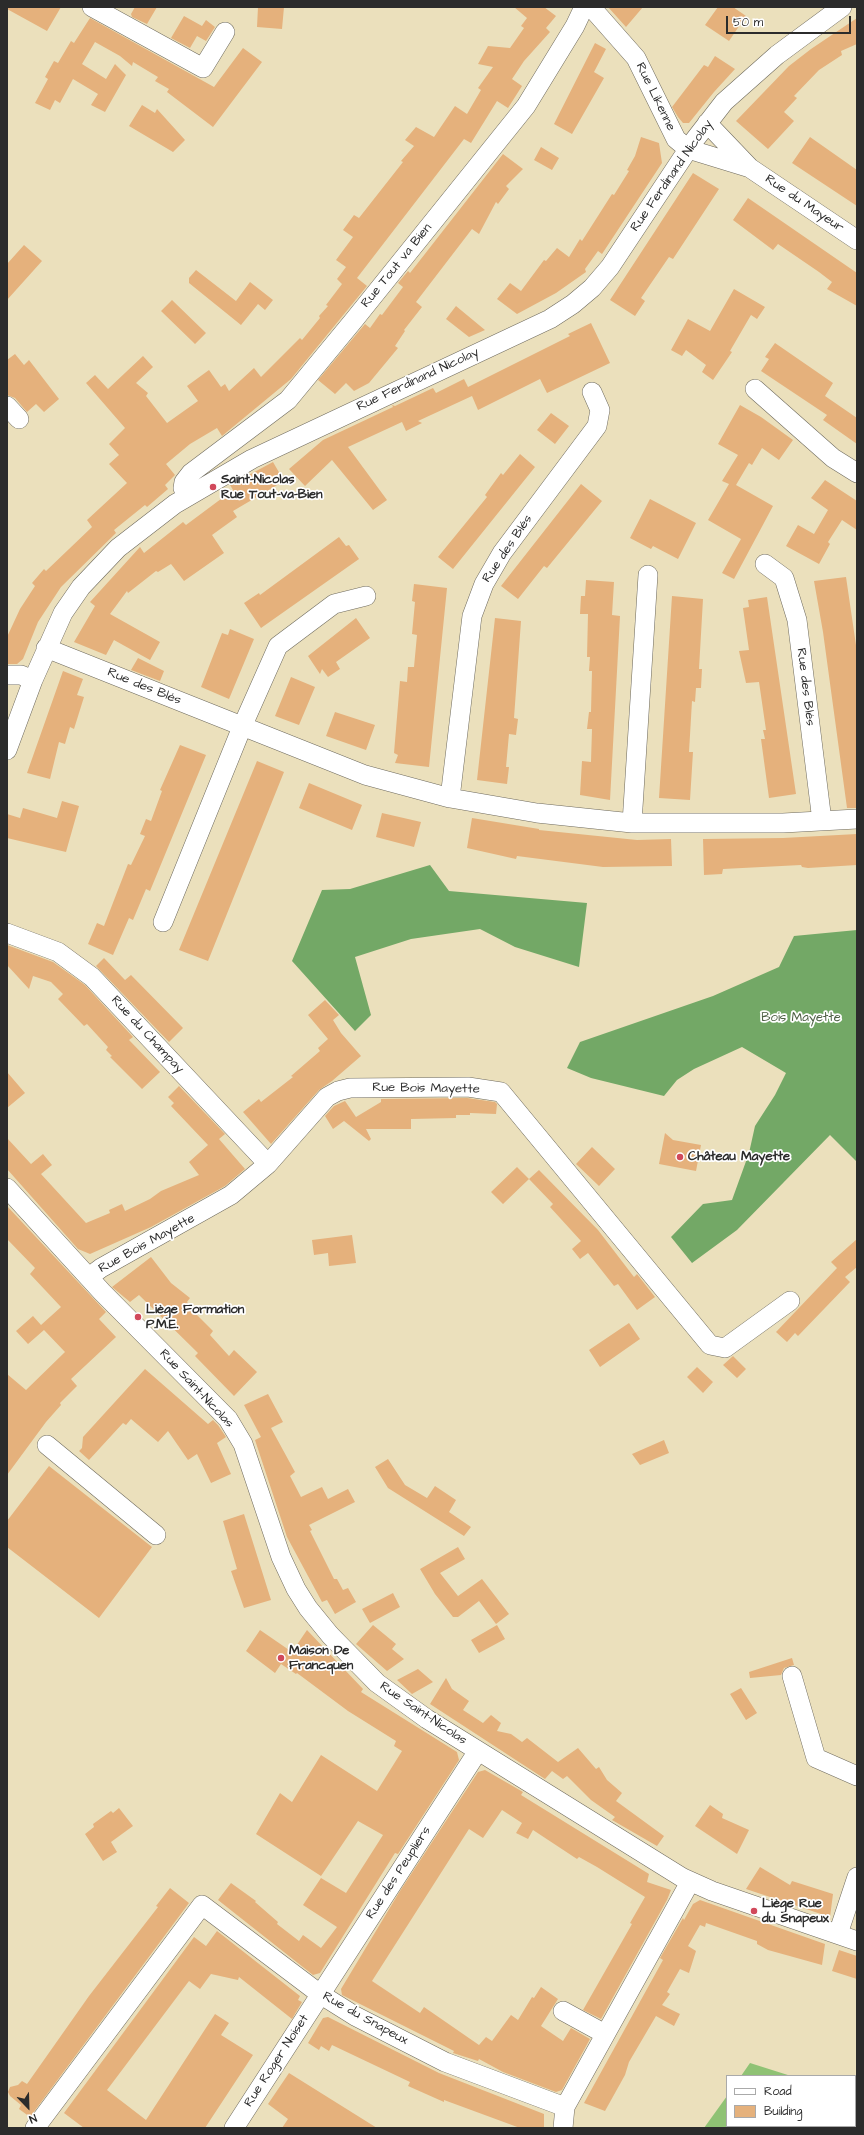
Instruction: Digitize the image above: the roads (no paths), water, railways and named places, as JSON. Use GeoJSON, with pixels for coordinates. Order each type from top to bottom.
{"type":"FeatureCollection","features":[{"type":"Feature","properties":{"kind":"street"},"geometry":{"type":"LineString","coordinates":[[92,7],[203,68],[224,32]]}},
{"type":"Feature","properties":{"kind":"street","name":"Rue Tout va Bien"},"geometry":{"type":"LineString","coordinates":[[187,497],[183,488],[184,482],[191,473],[288,400],[345,331],[526,106],[584,7]]}},
{"type":"Feature","properties":{"kind":"street","name":"Rue Likenne"},"geometry":{"type":"LineString","coordinates":[[590,7],[636,58],[676,139],[688,149]]}},
{"type":"Feature","properties":{"kind":"street","name":"Rue Ferdinand Nicolay"},"geometry":{"type":"LineString","coordinates":[[7,750],[46,648],[66,607],[96,570],[137,532],[187,497],[283,443],[562,312],[587,292],[606,273],[688,149],[724,102],[789,45],[842,7]]}},
{"type":"Feature","properties":{"kind":"street","name":"Rue du Mayeur"},"geometry":{"type":"LineString","coordinates":[[707,123],[750,168],[857,240]]}},
{"type":"Feature","properties":{"kind":"street","name":"Rue du Mayeur"},"geometry":{"type":"LineString","coordinates":[[688,149],[750,168]]}},
{"type":"Feature","properties":{"kind":"street"},"geometry":{"type":"LineString","coordinates":[[755,389],[833,458],[857,473]]}},
{"type":"Feature","properties":{"kind":"street","name":"Rue des Blés"},"geometry":{"type":"LineString","coordinates":[[450,798],[472,616],[484,584],[502,553],[596,426],[600,410],[592,392]]}},
{"type":"Feature","properties":{"kind":"street","name":"Rue des Blés"},"geometry":{"type":"LineString","coordinates":[[765,564],[784,578],[797,620],[822,821]]}},
{"type":"Feature","properties":{"kind":"street"},"geometry":{"type":"LineString","coordinates":[[632,823],[648,575]]}},
{"type":"Feature","properties":{"kind":"street"},"geometry":{"type":"LineString","coordinates":[[163,922],[242,727],[278,646],[334,604],[366,596]]}},
{"type":"Feature","properties":{"kind":"street","name":"Rue des Blés"},"geometry":{"type":"LineString","coordinates":[[46,648],[365,775],[450,798],[537,813],[632,823],[767,823],[857,819]]}},
{"type":"Feature","properties":{"kind":"street"},"geometry":{"type":"LineString","coordinates":[[7,675],[21,675],[33,680]]}},
{"type":"Feature","properties":{"kind":"street","name":"Rue du Champay"},"geometry":{"type":"LineString","coordinates":[[7,933],[58,952],[92,977],[268,1164]]}},
{"type":"Feature","properties":{"kind":"street","name":"Rue Bois Mayette"},"geometry":{"type":"LineString","coordinates":[[88,1277],[101,1268],[231,1195],[268,1164],[327,1097],[338,1091],[350,1088],[468,1087],[501,1092],[710,1345],[725,1348],[790,1301]]}},
{"type":"Feature","properties":{"kind":"street","name":"Rue Saint-Nicolas"},"geometry":{"type":"LineString","coordinates":[[7,1188],[88,1277],[220,1410],[234,1427],[249,1460],[284,1566],[299,1595],[321,1625],[362,1670],[385,1690],[478,1751],[602,1830],[690,1882],[857,1941]]}},
{"type":"Feature","properties":{"kind":"street"},"geometry":{"type":"LineString","coordinates":[[47,1445],[156,1535]]}},
{"type":"Feature","properties":{"kind":"street"},"geometry":{"type":"LineString","coordinates":[[792,1676],[816,1758],[857,1776]]}},
{"type":"Feature","properties":{"kind":"street","name":"Rue des Peupliers"},"geometry":{"type":"LineString","coordinates":[[320,1994],[478,1751]]}},
{"type":"Feature","properties":{"kind":"street"},"geometry":{"type":"LineString","coordinates":[[838,1934],[857,1877]]}},
{"type":"Feature","properties":{"kind":"street"},"geometry":{"type":"LineString","coordinates":[[563,2128],[565,2108],[690,1882]]}},
{"type":"Feature","properties":{"kind":"street","name":"Rue du Snapeux"},"geometry":{"type":"LineString","coordinates":[[35,2128],[202,1905],[320,1994],[355,2016],[445,2062],[565,2108]]}},
{"type":"Feature","properties":{"kind":"street","name":"Rue Roger Noiset"},"geometry":{"type":"LineString","coordinates":[[234,2128],[320,1994]]}},
{"type":"Feature","properties":{"kind":"street"},"geometry":{"type":"LineString","coordinates":[[564,2011],[605,2034]]}},
{"type":"Feature","properties":{"kind":"place","name":"Saint-Nicolas Rue Tout-va-Bien"},"geometry":{"type":"Point","coordinates":[213,487]}},
{"type":"Feature","properties":{"kind":"place","name":"Château Mayette"},"geometry":{"type":"Point","coordinates":[680,1157]}},
{"type":"Feature","properties":{"kind":"place","name":"Liège Formation P.M.E."},"geometry":{"type":"Point","coordinates":[138,1317]}},
{"type":"Feature","properties":{"kind":"place","name":"Maison De Francquen"},"geometry":{"type":"Point","coordinates":[281,1658]}},
{"type":"Feature","properties":{"kind":"place","name":"Liège Rue du Snapeux"},"geometry":{"type":"Point","coordinates":[754,1911]}},
{"type":"Feature","properties":{"kind":"park label","name":"Bois Mayette"},"geometry":{"type":"Point","coordinates":[801,1018]}}]}
